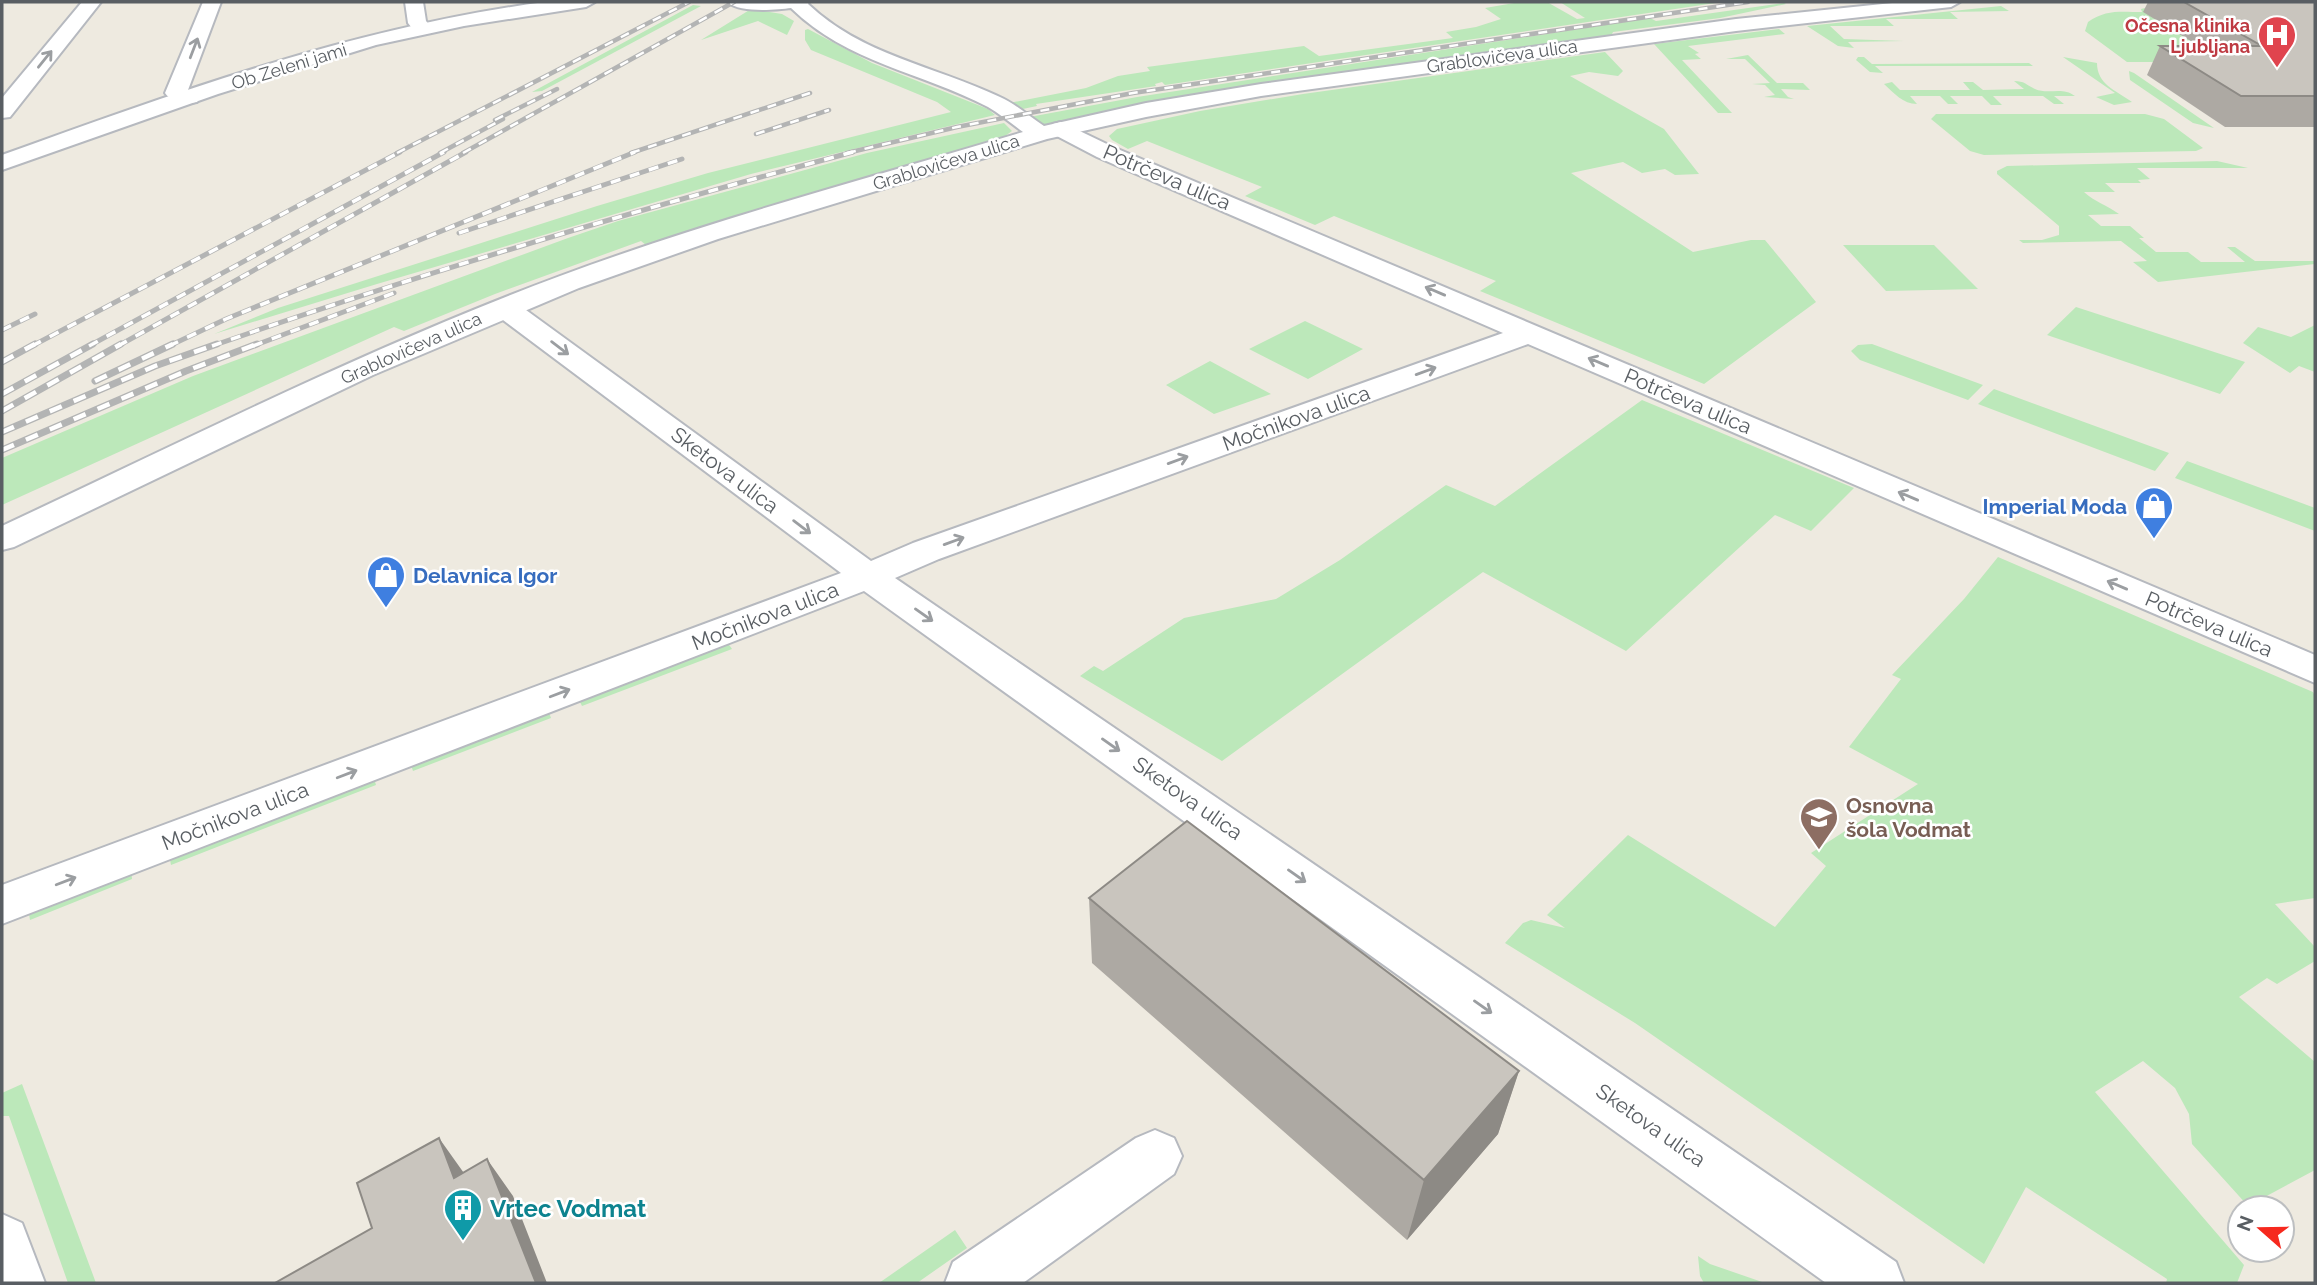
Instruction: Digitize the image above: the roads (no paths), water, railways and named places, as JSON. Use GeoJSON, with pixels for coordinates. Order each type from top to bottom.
{"type":"FeatureCollection","features":[{"type":"Feature","properties":{"kind":"street"},"geometry":{"type":"LineString","coordinates":[[2,112],[92,2]]}},
{"type":"Feature","properties":{"kind":"street"},"geometry":{"type":"LineString","coordinates":[[183,95],[212,2]]}},
{"type":"Feature","properties":{"kind":"street"},"geometry":{"type":"LineString","coordinates":[[414,2],[416,23],[422,28]]}},
{"type":"Feature","properties":{"kind":"street","name":"Ob Zeleni jami"},"geometry":{"type":"LineString","coordinates":[[2,163],[183,95],[304,60],[422,28],[492,14],[586,2]]}},
{"type":"Feature","properties":{"kind":"street"},"geometry":{"type":"LineString","coordinates":[[737,2],[798,3]]}},
{"type":"Feature","properties":{"kind":"street","name":"Grablovičeva ulica"},"geometry":{"type":"LineString","coordinates":[[2,539],[340,379],[505,308],[709,234],[1051,132],[1146,110],[1261,90],[1736,25],[1951,2]]}},
{"type":"Feature","properties":{"kind":"street","name":"Potrčeva ulica"},"geometry":{"type":"LineString","coordinates":[[798,3],[808,16],[827,29],[893,63],[993,102],[1051,132],[1105,152],[1531,333],[2315,670]]}},
{"type":"Feature","properties":{"kind":"street","name":"Sketova ulica"},"geometry":{"type":"LineString","coordinates":[[505,308],[868,576],[1207,811],[1875,1283]]}},
{"type":"Feature","properties":{"kind":"street","name":"Močnikova ulica"},"geometry":{"type":"LineString","coordinates":[[2,905],[868,576],[926,551],[1531,333]]}},
{"type":"Feature","properties":{"kind":"street"},"geometry":{"type":"LineString","coordinates":[[974,1283],[1155,1156]]}},
{"type":"Feature","properties":{"kind":"street"},"geometry":{"type":"LineString","coordinates":[[2,1243],[16,1283]]}},
{"type":"Feature","properties":{"kind":"railway"},"geometry":{"type":"LineString","coordinates":[[397,153],[689,2]]}},
{"type":"Feature","properties":{"kind":"railway"},"geometry":{"type":"LineString","coordinates":[[463,153],[734,2]]}},
{"type":"Feature","properties":{"kind":"railway"},"geometry":{"type":"LineString","coordinates":[[847,153],[957,127],[1133,93],[1748,2]]}},
{"type":"Feature","properties":{"kind":"railway"},"geometry":{"type":"LineString","coordinates":[[495,120],[557,89]]}},
{"type":"Feature","properties":{"kind":"railway"},"geometry":{"type":"LineString","coordinates":[[631,153],[810,93]]}},
{"type":"Feature","properties":{"kind":"railway"},"geometry":{"type":"LineString","coordinates":[[756,134],[829,110]]}},
{"type":"Feature","properties":{"kind":"railway"},"geometry":{"type":"LineString","coordinates":[[440,153],[503,119]]}},
{"type":"Feature","properties":{"kind":"railway"},"geometry":{"type":"LineString","coordinates":[[32,346],[400,152]]}},
{"type":"Feature","properties":{"kind":"railway"},"geometry":{"type":"LineString","coordinates":[[89,346],[444,152]]}},
{"type":"Feature","properties":{"kind":"railway"},"geometry":{"type":"LineString","coordinates":[[118,346],[466,152]]}},
{"type":"Feature","properties":{"kind":"railway"},"geometry":{"type":"LineString","coordinates":[[169,346],[226,319],[635,152]]}},
{"type":"Feature","properties":{"kind":"railway"},"geometry":{"type":"LineString","coordinates":[[212,346],[531,243],[853,152]]}},
{"type":"Feature","properties":{"kind":"railway"},"geometry":{"type":"LineString","coordinates":[[459,233],[682,159]]}},
{"type":"Feature","properties":{"kind":"railway"},"geometry":{"type":"LineString","coordinates":[[253,346],[394,293]]}},
{"type":"Feature","properties":{"kind":"railway"},"geometry":{"type":"LineString","coordinates":[[2,330],[35,314]]}},
{"type":"Feature","properties":{"kind":"railway"},"geometry":{"type":"LineString","coordinates":[[2,362],[35,344]]}},
{"type":"Feature","properties":{"kind":"railway"},"geometry":{"type":"LineString","coordinates":[[2,394],[93,344]]}},
{"type":"Feature","properties":{"kind":"railway"},"geometry":{"type":"LineString","coordinates":[[2,411],[121,344]]}},
{"type":"Feature","properties":{"kind":"railway"},"geometry":{"type":"LineString","coordinates":[[95,381],[173,344]]}},
{"type":"Feature","properties":{"kind":"railway"},"geometry":{"type":"LineString","coordinates":[[2,432],[155,366],[217,344]]}},
{"type":"Feature","properties":{"kind":"railway"},"geometry":{"type":"LineString","coordinates":[[2,450],[186,371],[257,344]]}},
{"type":"Feature","properties":{"kind":"place","name":"Očesna klinika Ljubljana"},"geometry":{"type":"Point","coordinates":[2277,69]}},
{"type":"Feature","properties":{"kind":"place","name":"Imperial Moda"},"geometry":{"type":"Point","coordinates":[2154,540]}},
{"type":"Feature","properties":{"kind":"place","name":"Delavnica Igor"},"geometry":{"type":"Point","coordinates":[386,609]}},
{"type":"Feature","properties":{"kind":"place","name":"Osnovna šola Vodmat"},"geometry":{"type":"Point","coordinates":[1819,851]}},
{"type":"Feature","properties":{"kind":"place","name":"Vrtec Vodmat"},"geometry":{"type":"Point","coordinates":[463,1242]}}]}
